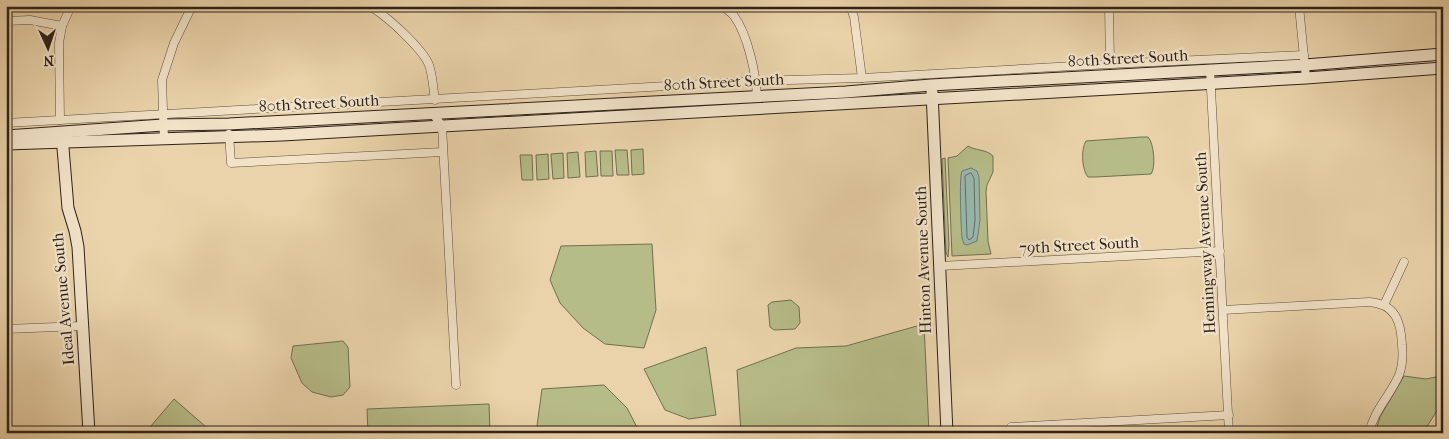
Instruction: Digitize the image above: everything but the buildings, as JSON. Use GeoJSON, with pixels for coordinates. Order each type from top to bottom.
{"type":"FeatureCollection","features":[{"type":"Feature","properties":{"kind":"main road","name":"80th Street South"},"geometry":{"type":"LineString","coordinates":[[6,144],[62,138],[163,120],[228,124],[433,114],[757,97],[931,85],[1210,70],[1305,60],[1443,54]]}},
{"type":"Feature","properties":{"kind":"main road","name":"80th Street South"},"geometry":{"type":"LineString","coordinates":[[6,136],[164,140],[229,137],[1211,84],[1443,68]]}},
{"type":"Feature","properties":{"kind":"main road","name":"Hinton Avenue South"},"geometry":{"type":"LineString","coordinates":[[931,85],[947,433]]}},
{"type":"Feature","properties":{"kind":"main road","name":"Ideal Avenue South"},"geometry":{"type":"LineString","coordinates":[[62,138],[68,208],[78,247],[89,433]]}},
{"type":"Feature","properties":{"kind":"street"},"geometry":{"type":"LineString","coordinates":[[60,120],[59,43],[62,26],[71,6]]}},
{"type":"Feature","properties":{"kind":"street"},"geometry":{"type":"LineString","coordinates":[[164,140],[162,80],[174,43],[192,6]]}},
{"type":"Feature","properties":{"kind":"street"},"geometry":{"type":"LineString","coordinates":[[369,6],[378,11],[412,42],[424,57],[430,69],[435,100]]}},
{"type":"Feature","properties":{"kind":"street"},"geometry":{"type":"LineString","coordinates":[[722,6],[734,16],[748,46],[756,81],[757,97]]}},
{"type":"Feature","properties":{"kind":"street"},"geometry":{"type":"LineString","coordinates":[[850,6],[854,17],[862,78]]}},
{"type":"Feature","properties":{"kind":"street"},"geometry":{"type":"LineString","coordinates":[[1109,6],[1110,64]]}},
{"type":"Feature","properties":{"kind":"street"},"geometry":{"type":"LineString","coordinates":[[1299,6],[1306,78]]}},
{"type":"Feature","properties":{"kind":"street"},"geometry":{"type":"LineString","coordinates":[[6,22],[30,20],[62,26]]}},
{"type":"Feature","properties":{"kind":"street","name":"80th Street South"},"geometry":{"type":"LineString","coordinates":[[6,123],[60,120],[163,120],[435,100],[756,81],[862,78],[1110,64],[1305,60]]}},
{"type":"Feature","properties":{"kind":"street","name":"Hemingway Avenue South"},"geometry":{"type":"LineString","coordinates":[[1210,70],[1229,433]]}},
{"type":"Feature","properties":{"kind":"street"},"geometry":{"type":"LineString","coordinates":[[433,114],[442,126],[456,385]]}},
{"type":"Feature","properties":{"kind":"street"},"geometry":{"type":"LineString","coordinates":[[228,124],[231,164],[443,152]]}},
{"type":"Feature","properties":{"kind":"street","name":"79th Street South"},"geometry":{"type":"LineString","coordinates":[[940,266],[1220,250]]}},
{"type":"Feature","properties":{"kind":"street"},"geometry":{"type":"LineString","coordinates":[[1384,305],[1404,262]]}},
{"type":"Feature","properties":{"kind":"street"},"geometry":{"type":"LineString","coordinates":[[1223,310],[1369,302],[1384,305],[1394,314],[1400,325],[1402,362],[1398,378],[1377,410],[1369,433]]}},
{"type":"Feature","properties":{"kind":"street"},"geometry":{"type":"LineString","coordinates":[[6,329],[82,326]]}},
{"type":"Feature","properties":{"kind":"street"},"geometry":{"type":"LineString","coordinates":[[1011,427],[1228,415]]}},
{"type":"Feature","properties":{"kind":"green space"},"geometry":{"type":"Polygon","coordinates":[[[1148,137],[1152,144],[1154,161],[1151,174],[1088,177],[1083,162],[1083,148],[1086,141],[1148,137]]]}},
{"type":"Feature","properties":{"kind":"green space"},"geometry":{"type":"Polygon","coordinates":[[[968,146],[993,156],[993,172],[986,191],[988,241],[991,254],[952,256],[948,158],[957,156],[968,146]]]}},
{"type":"Feature","properties":{"kind":"green space"},"geometry":{"type":"Polygon","coordinates":[[[643,149],[644,174],[632,175],[631,150],[643,149]]]}},
{"type":"Feature","properties":{"kind":"green space"},"geometry":{"type":"Polygon","coordinates":[[[615,150],[627,150],[629,175],[617,175],[615,150]]]}},
{"type":"Feature","properties":{"kind":"green space"},"geometry":{"type":"Polygon","coordinates":[[[596,151],[598,176],[586,177],[585,152],[596,151]]]}},
{"type":"Feature","properties":{"kind":"green space"},"geometry":{"type":"Polygon","coordinates":[[[600,151],[612,151],[613,176],[601,176],[600,151]]]}},
{"type":"Feature","properties":{"kind":"green space"},"geometry":{"type":"Polygon","coordinates":[[[578,152],[580,177],[568,178],[567,153],[578,152]]]}},
{"type":"Feature","properties":{"kind":"green space"},"geometry":{"type":"Polygon","coordinates":[[[563,153],[564,178],[553,179],[551,154],[563,153]]]}},
{"type":"Feature","properties":{"kind":"green space"},"geometry":{"type":"Polygon","coordinates":[[[548,154],[549,179],[537,180],[536,155],[548,154]]]}},
{"type":"Feature","properties":{"kind":"green space"},"geometry":{"type":"Polygon","coordinates":[[[520,155],[532,155],[533,180],[522,180],[520,155]]]}},
{"type":"Feature","properties":{"kind":"green space"},"geometry":{"type":"Polygon","coordinates":[[[945,158],[948,257],[946,253],[942,159],[945,158]]]}},
{"type":"Feature","properties":{"kind":"green space"},"geometry":{"type":"Polygon","coordinates":[[[652,244],[656,310],[644,348],[605,344],[583,328],[560,303],[550,280],[561,246],[652,244]]]}},
{"type":"Feature","properties":{"kind":"green space"},"geometry":{"type":"Polygon","coordinates":[[[791,300],[799,307],[800,323],[795,329],[774,330],[770,327],[768,305],[772,302],[791,300]]]}},
{"type":"Feature","properties":{"kind":"green space"},"geometry":{"type":"Polygon","coordinates":[[[924,324],[929,433],[741,433],[737,370],[796,348],[846,346],[924,324]]]}},
{"type":"Feature","properties":{"kind":"green space"},"geometry":{"type":"Polygon","coordinates":[[[343,341],[348,347],[350,387],[343,395],[331,397],[312,392],[302,383],[291,358],[293,346],[343,341]]]}},
{"type":"Feature","properties":{"kind":"green space"},"geometry":{"type":"Polygon","coordinates":[[[706,347],[716,415],[689,419],[665,410],[644,369],[706,347]]]}},
{"type":"Feature","properties":{"kind":"green space"},"geometry":{"type":"Polygon","coordinates":[[[1404,376],[1426,379],[1436,377],[1443,382],[1443,401],[1423,433],[1375,433],[1380,417],[1404,376]]]}},
{"type":"Feature","properties":{"kind":"green space"},"geometry":{"type":"Polygon","coordinates":[[[604,385],[627,408],[640,433],[536,433],[542,389],[604,385]]]}},
{"type":"Feature","properties":{"kind":"green space"},"geometry":{"type":"Polygon","coordinates":[[[174,399],[213,433],[145,433],[174,399]]]}},
{"type":"Feature","properties":{"kind":"green space"},"geometry":{"type":"Polygon","coordinates":[[[489,404],[490,433],[368,433],[367,409],[489,404]]]}},
{"type":"Feature","properties":{"kind":"water"},"geometry":{"type":"Polygon","coordinates":[[[971,168],[977,171],[979,177],[980,220],[977,241],[967,245],[964,244],[962,238],[961,175],[962,171],[971,168]]]}}]}
